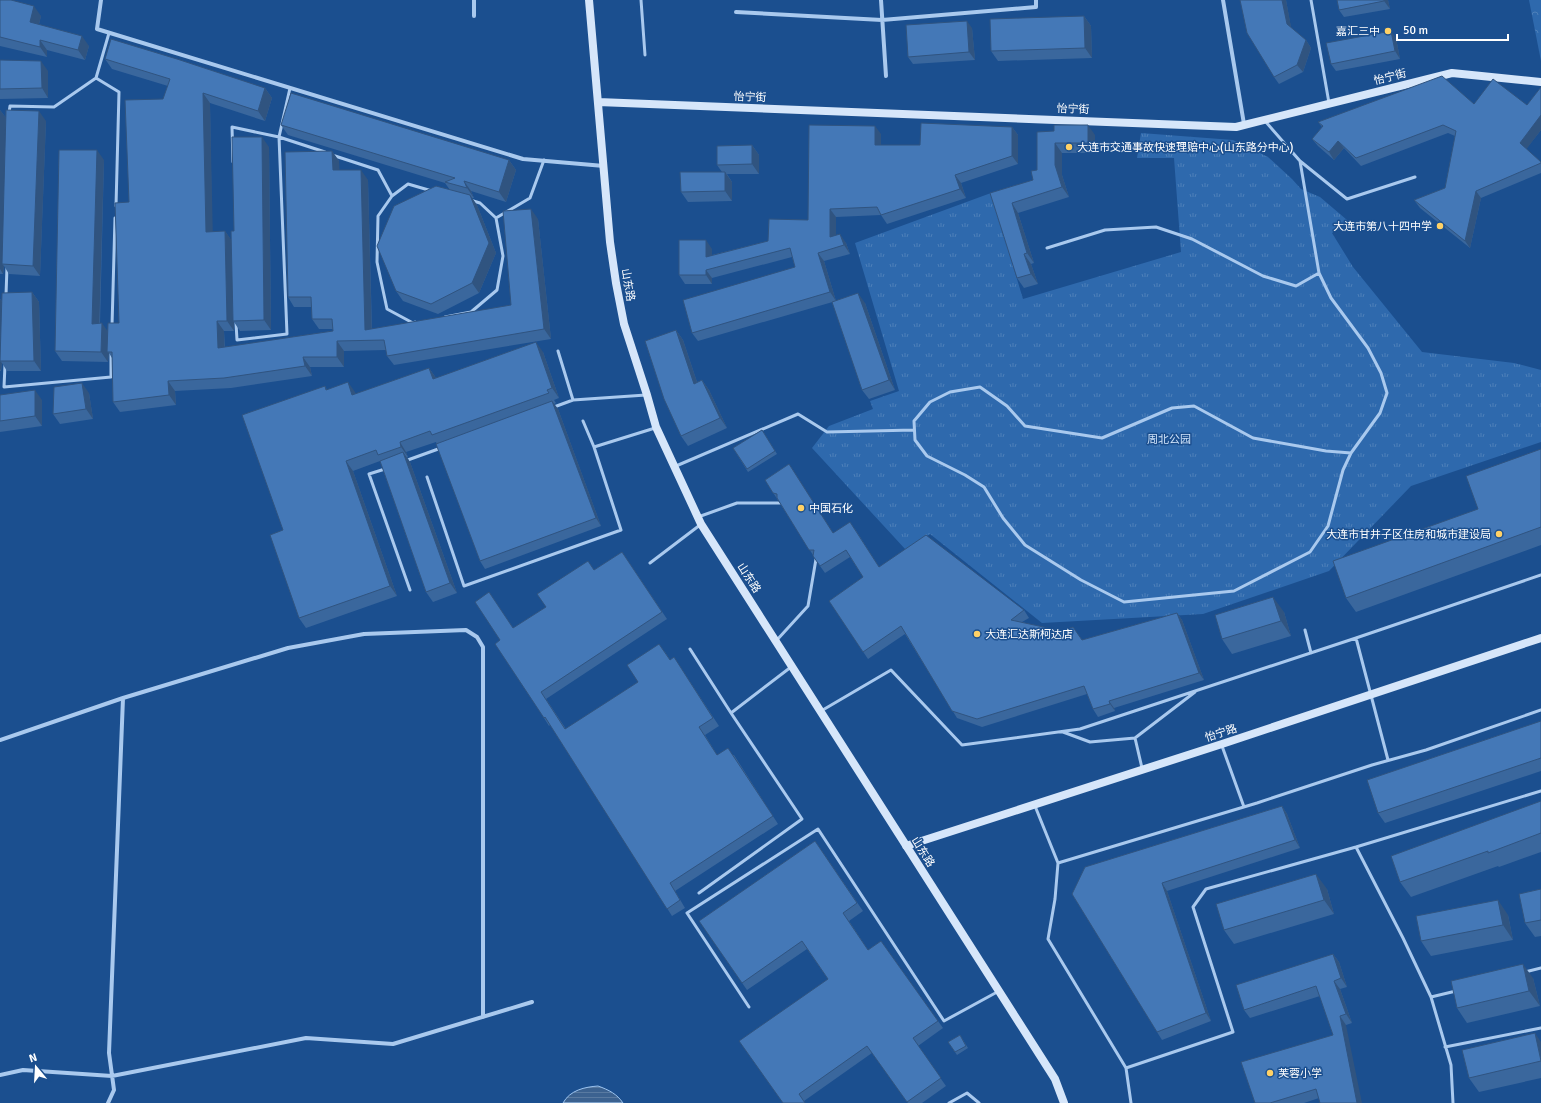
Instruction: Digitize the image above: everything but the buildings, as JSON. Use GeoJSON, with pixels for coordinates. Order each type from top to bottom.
{"type":"FeatureCollection","features":[{"type":"Feature","properties":{"kind":"street"},"geometry":{"type":"LineString","coordinates":[[101,0],[97,29],[109,33],[523,159],[604,166]]}},
{"type":"Feature","properties":{"kind":"street"},"geometry":{"type":"LineString","coordinates":[[474,0],[474,16]]}},
{"type":"Feature","properties":{"kind":"street","name":"山东路"},"geometry":{"type":"LineString","coordinates":[[589,0],[610,242],[616,283],[624,324],[648,395],[656,428],[700,520],[776,642],[1055,1079],[1064,1103]]}},
{"type":"Feature","properties":{"kind":"street"},"geometry":{"type":"LineString","coordinates":[[881,0],[886,76]]}},
{"type":"Feature","properties":{"kind":"street"},"geometry":{"type":"LineString","coordinates":[[736,12],[882,20],[1036,7],[1036,0]]}},
{"type":"Feature","properties":{"kind":"street"},"geometry":{"type":"LineString","coordinates":[[1223,0],[1244,124]]}},
{"type":"Feature","properties":{"kind":"street","name":"怡宁街"},"geometry":{"type":"LineString","coordinates":[[598,102],[1236,127],[1452,73],[1541,82]]}},
{"type":"Feature","properties":{"kind":"street"},"geometry":{"type":"LineString","coordinates":[[0,740],[123,698],[288,648],[364,634],[466,630],[477,637],[483,647],[483,1017]]}},
{"type":"Feature","properties":{"kind":"street","name":"怡宁路"},"geometry":{"type":"LineString","coordinates":[[906,846],[1372,695],[1541,638]]}},
{"type":"Feature","properties":{"kind":"street"},"geometry":{"type":"LineString","coordinates":[[108,1103],[114,1090],[109,1053],[123,698]]}},
{"type":"Feature","properties":{"kind":"street"},"geometry":{"type":"LineString","coordinates":[[0,1075],[23,1070],[112,1076],[306,1038],[393,1044],[532,1002]]}},
{"type":"Feature","properties":{"kind":"lane"},"geometry":{"type":"LineString","coordinates":[[641,0],[646,55]]}},
{"type":"Feature","properties":{"kind":"lane"},"geometry":{"type":"LineString","coordinates":[[1311,0],[1329,103]]}},
{"type":"Feature","properties":{"kind":"lane"},"geometry":{"type":"LineString","coordinates":[[10,114],[10,106],[54,108],[96,78],[109,33]]}},
{"type":"Feature","properties":{"kind":"lane"},"geometry":{"type":"LineString","coordinates":[[96,78],[119,92],[112,330]]}},
{"type":"Feature","properties":{"kind":"lane"},"geometry":{"type":"LineString","coordinates":[[236,317],[237,340],[288,334],[278,137],[290,88]]}},
{"type":"Feature","properties":{"kind":"lane"},"geometry":{"type":"LineString","coordinates":[[1264,120],[1300,161],[1347,199],[1415,178]]}},
{"type":"Feature","properties":{"kind":"lane"},"geometry":{"type":"LineString","coordinates":[[233,167],[232,127],[278,137],[378,170],[392,196]]}},
{"type":"Feature","properties":{"kind":"lane"},"geometry":{"type":"LineString","coordinates":[[496,218],[530,198],[544,160]]}},
{"type":"Feature","properties":{"kind":"lane"},"geometry":{"type":"LineString","coordinates":[[1300,161],[1319,273],[1331,298],[1368,348],[1381,373],[1387,393],[1380,413],[1351,453],[1343,470],[1328,526],[1310,552],[1234,591],[1124,602],[1081,580],[1025,545],[1003,518],[984,487],[966,475],[927,456],[915,440],[914,421],[930,402],[950,392],[980,387],[1007,406],[1026,426],[1102,438],[1172,408],[1194,406],[1253,438],[1326,451],[1351,453]]}},
{"type":"Feature","properties":{"kind":"lane"},"geometry":{"type":"LineString","coordinates":[[420,321],[412,323],[387,308],[377,262],[378,216],[392,196],[408,184],[437,192]]}},
{"type":"Feature","properties":{"kind":"lane"},"geometry":{"type":"LineString","coordinates":[[442,317],[471,312],[496,290],[503,256],[496,218],[480,203],[466,199]]}},
{"type":"Feature","properties":{"kind":"lane"},"geometry":{"type":"LineString","coordinates":[[1047,248],[1105,230],[1156,227],[1192,239],[1263,276],[1296,286],[1319,273]]}},
{"type":"Feature","properties":{"kind":"lane"},"geometry":{"type":"LineString","coordinates":[[6,301],[7,262]]}},
{"type":"Feature","properties":{"kind":"lane"},"geometry":{"type":"LineString","coordinates":[[558,351],[573,400]]}},
{"type":"Feature","properties":{"kind":"lane"},"geometry":{"type":"LineString","coordinates":[[5,364],[4,387],[111,377],[112,353]]}},
{"type":"Feature","properties":{"kind":"lane"},"geometry":{"type":"LineString","coordinates":[[551,408],[573,400],[648,395]]}},
{"type":"Feature","properties":{"kind":"lane"},"geometry":{"type":"LineString","coordinates":[[674,467],[798,414],[828,432],[914,430]]}},
{"type":"Feature","properties":{"kind":"lane"},"geometry":{"type":"LineString","coordinates":[[427,477],[464,586],[621,530],[594,447],[583,421]]}},
{"type":"Feature","properties":{"kind":"lane"},"geometry":{"type":"LineString","coordinates":[[594,447],[656,428]]}},
{"type":"Feature","properties":{"kind":"lane"},"geometry":{"type":"LineString","coordinates":[[398,464],[442,448]]}},
{"type":"Feature","properties":{"kind":"lane"},"geometry":{"type":"LineString","coordinates":[[391,466],[369,474],[410,590]]}},
{"type":"Feature","properties":{"kind":"lane"},"geometry":{"type":"LineString","coordinates":[[650,563],[700,520],[737,503],[780,503]]}},
{"type":"Feature","properties":{"kind":"lane"},"geometry":{"type":"LineString","coordinates":[[776,642],[808,606],[816,559]]}},
{"type":"Feature","properties":{"kind":"lane"},"geometry":{"type":"LineString","coordinates":[[821,711],[891,670],[962,745],[1080,729],[1541,575]]}},
{"type":"Feature","properties":{"kind":"lane"},"geometry":{"type":"LineString","coordinates":[[1305,630],[1311,653]]}},
{"type":"Feature","properties":{"kind":"lane"},"geometry":{"type":"LineString","coordinates":[[1356,638],[1388,760]]}},
{"type":"Feature","properties":{"kind":"lane"},"geometry":{"type":"LineString","coordinates":[[690,649],[802,819],[698,893]]}},
{"type":"Feature","properties":{"kind":"lane"},"geometry":{"type":"LineString","coordinates":[[731,713],[792,666]]}},
{"type":"Feature","properties":{"kind":"lane"},"geometry":{"type":"LineString","coordinates":[[1062,732],[1090,742],[1135,738],[1198,690]]}},
{"type":"Feature","properties":{"kind":"lane"},"geometry":{"type":"LineString","coordinates":[[1058,863],[1244,807],[1388,760],[1426,750],[1541,710]]}},
{"type":"Feature","properties":{"kind":"lane"},"geometry":{"type":"LineString","coordinates":[[1135,738],[1143,770]]}},
{"type":"Feature","properties":{"kind":"lane"},"geometry":{"type":"LineString","coordinates":[[1222,744],[1244,807]]}},
{"type":"Feature","properties":{"kind":"lane"},"geometry":{"type":"LineString","coordinates":[[1126,1068],[1233,1032],[1193,907],[1206,889],[1356,847],[1541,791]]}},
{"type":"Feature","properties":{"kind":"lane"},"geometry":{"type":"LineString","coordinates":[[1035,805],[1058,863],[1055,899],[1048,939],[1126,1068],[1130,1103]]}},
{"type":"Feature","properties":{"kind":"lane"},"geometry":{"type":"LineString","coordinates":[[749,1007],[687,913],[818,829],[944,1021],[999,991]]}},
{"type":"Feature","properties":{"kind":"lane"},"geometry":{"type":"LineString","coordinates":[[1356,847],[1403,938],[1431,997],[1451,1065],[1453,1103]]}},
{"type":"Feature","properties":{"kind":"lane"},"geometry":{"type":"LineString","coordinates":[[1519,974],[1541,968]]}},
{"type":"Feature","properties":{"kind":"lane"},"geometry":{"type":"LineString","coordinates":[[1431,997],[1460,989]]}},
{"type":"Feature","properties":{"kind":"lane"},"geometry":{"type":"LineString","coordinates":[[1446,1047],[1541,1028]]}},
{"type":"Feature","properties":{"kind":"lane"},"geometry":{"type":"LineString","coordinates":[[949,1103],[967,1093],[979,1103]]}},
{"type":"Feature","properties":{"kind":"green space"},"geometry":{"type":"Polygon","coordinates":[[[1529,0],[1541,0],[1541,61],[1529,0]]]}},
{"type":"Feature","properties":{"kind":"green space","name":"周北公园"},"geometry":{"type":"Polygon","coordinates":[[[1141,133],[1233,140],[1268,157],[1301,189],[1320,197],[1347,220],[1332,233],[1353,267],[1422,352],[1514,363],[1541,370],[1541,442],[1411,486],[1329,571],[1203,614],[1042,623],[930,534],[906,550],[812,448],[829,426],[873,409],[870,401],[899,391],[855,243],[991,193],[1023,299],[1181,252],[1174,158],[1137,158],[1141,133]]]}},
{"type":"Feature","properties":{"kind":"shaded area"},"geometry":{"type":"Polygon","coordinates":[[[598,1086],[606,1089],[618,1097],[623,1103],[563,1103],[570,1095],[578,1090],[598,1086]]]}},
{"type":"Feature","properties":{"kind":"place","name":"嘉汇三中"},"geometry":{"type":"Point","coordinates":[1388,31]}},
{"type":"Feature","properties":{"kind":"place","name":"大连市交通事故快速理赔中心(山东路分中心)"},"geometry":{"type":"Point","coordinates":[1069,147]}},
{"type":"Feature","properties":{"kind":"place","name":"大连市第八十四中学"},"geometry":{"type":"Point","coordinates":[1440,226]}},
{"type":"Feature","properties":{"kind":"place","name":"中国石化"},"geometry":{"type":"Point","coordinates":[801,508]}},
{"type":"Feature","properties":{"kind":"place","name":"大连市甘井子区住房和城市建设局"},"geometry":{"type":"Point","coordinates":[1499,534]}},
{"type":"Feature","properties":{"kind":"place","name":"大连汇达斯柯达店"},"geometry":{"type":"Point","coordinates":[977,634]}},
{"type":"Feature","properties":{"kind":"place","name":"芙蓉小学"},"geometry":{"type":"Point","coordinates":[1270,1073]}}]}
